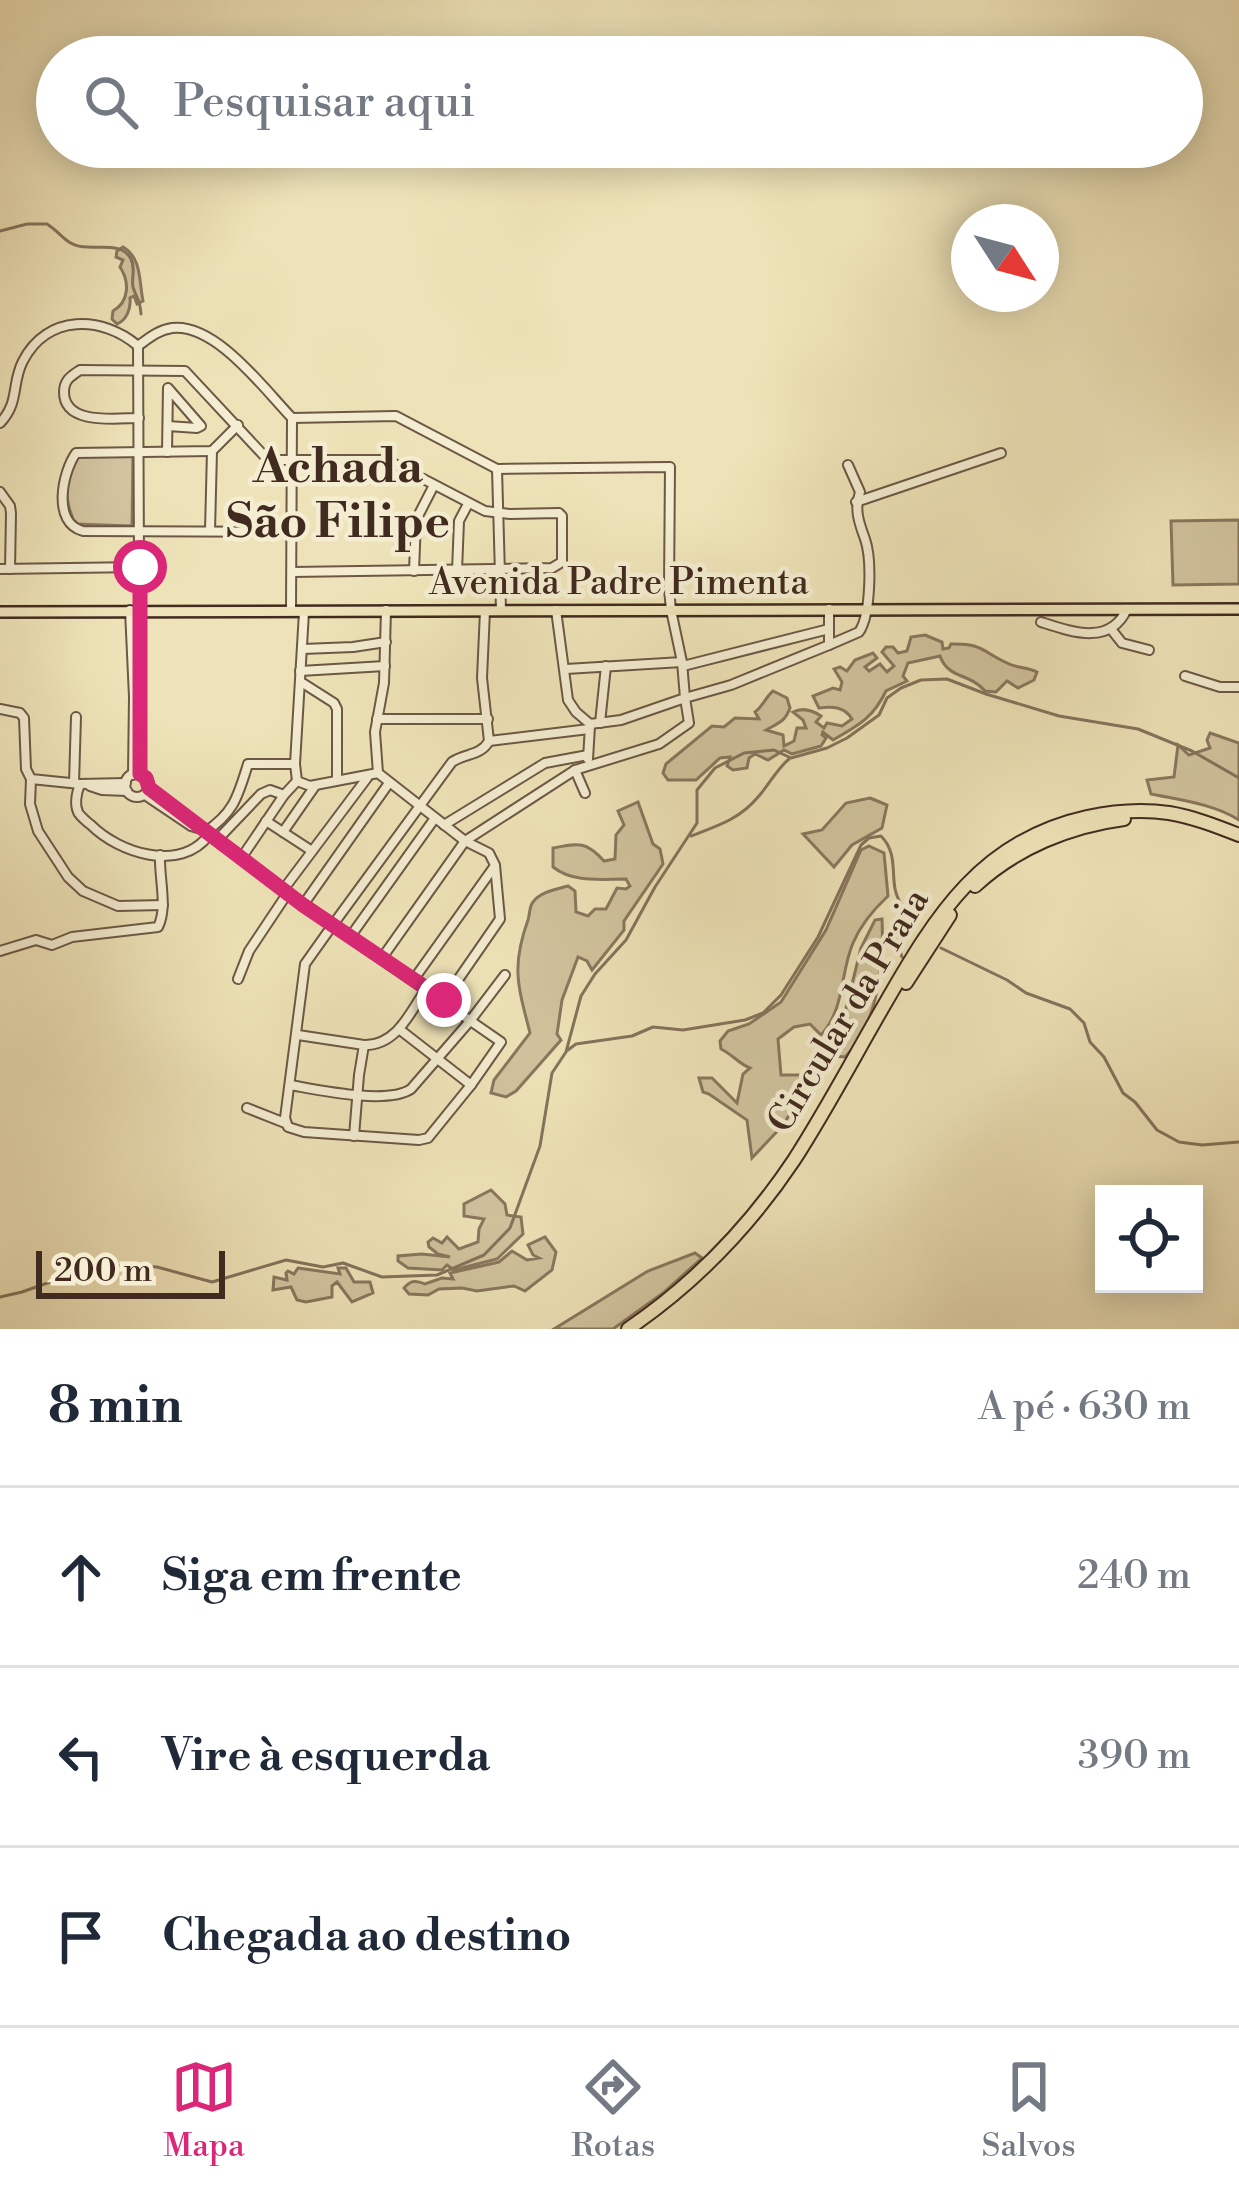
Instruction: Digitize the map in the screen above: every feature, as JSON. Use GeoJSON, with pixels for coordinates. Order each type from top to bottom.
{"type":"FeatureCollection","features":[{"type":"Feature","properties":{"kind":"highway","name":"Circular da Praia"},"geometry":{"type":"LineString","coordinates":[[628,1329],[701,1271],[764,1202],[809,1136],[934,922],[966,883],[993,860],[1066,822],[1120,811],[1174,814],[1239,839]]}},
{"type":"Feature","properties":{"kind":"highway","name":"Circular da Praia"},"geometry":{"type":"LineString","coordinates":[[643,1329],[709,1275],[772,1203],[824,1126],[932,941],[981,880],[1048,839],[1113,820],[1179,823],[1239,839]]}},
{"type":"Feature","properties":{"kind":"main road","name":"Avenida Padre Pimenta"},"geometry":{"type":"LineString","coordinates":[[0,612],[1239,609]]}},
{"type":"Feature","properties":{"kind":"street"},"geometry":{"type":"LineString","coordinates":[[0,423],[12,407],[24,358],[45,336],[78,323],[94,323],[138,346],[140,567],[132,780],[135,797],[147,791]]}},
{"type":"Feature","properties":{"kind":"street"},"geometry":{"type":"LineString","coordinates":[[138,346],[171,328],[206,336],[226,349],[292,418],[291,611]]}},
{"type":"Feature","properties":{"kind":"street"},"geometry":{"type":"LineString","coordinates":[[139,418],[85,417],[73,412],[63,388],[68,377],[80,370],[185,371],[268,460],[387,460],[497,513],[562,516],[559,566],[498,571],[292,572]]}},
{"type":"Feature","properties":{"kind":"street"},"geometry":{"type":"LineString","coordinates":[[167,452],[168,388],[201,426],[168,426]]}},
{"type":"Feature","properties":{"kind":"street"},"geometry":{"type":"LineString","coordinates":[[292,418],[396,416],[497,470],[670,467],[670,610],[683,664],[690,720],[686,726],[659,744],[588,761],[545,764],[439,822],[350,937]]}},
{"type":"Feature","properties":{"kind":"street"},"geometry":{"type":"LineString","coordinates":[[210,531],[212,452],[238,425]]}},
{"type":"Feature","properties":{"kind":"street"},"geometry":{"type":"LineString","coordinates":[[212,452],[76,453],[62,490],[68,521],[75,529],[292,532]]}},
{"type":"Feature","properties":{"kind":"street"},"geometry":{"type":"LineString","coordinates":[[856,502],[1000,453]]}},
{"type":"Feature","properties":{"kind":"street"},"geometry":{"type":"LineString","coordinates":[[285,1123],[302,972],[318,942],[452,762],[479,752],[489,741],[649,712],[749,678],[859,632],[869,608],[866,543],[859,528],[856,502],[860,492],[848,465]]}},
{"type":"Feature","properties":{"kind":"street"},"geometry":{"type":"LineString","coordinates":[[497,470],[501,610]]}},
{"type":"Feature","properties":{"kind":"street"},"geometry":{"type":"LineString","coordinates":[[414,571],[416,520],[434,485]]}},
{"type":"Feature","properties":{"kind":"street"},"geometry":{"type":"LineString","coordinates":[[0,493],[10,506],[5,569],[140,567]]}},
{"type":"Feature","properties":{"kind":"street"},"geometry":{"type":"LineString","coordinates":[[458,571],[459,520],[468,503]]}},
{"type":"Feature","properties":{"kind":"street"},"geometry":{"type":"LineString","coordinates":[[829,609],[829,645]]}},
{"type":"Feature","properties":{"kind":"street"},"geometry":{"type":"LineString","coordinates":[[1041,622],[1088,635],[1119,624],[1127,609]]}},
{"type":"Feature","properties":{"kind":"street"},"geometry":{"type":"LineString","coordinates":[[238,980],[249,952],[312,851],[373,775],[386,610]]}},
{"type":"Feature","properties":{"kind":"street"},"geometry":{"type":"LineString","coordinates":[[484,610],[482,678],[489,741]]}},
{"type":"Feature","properties":{"kind":"street"},"geometry":{"type":"LineString","coordinates":[[556,610],[568,700],[593,725]]}},
{"type":"Feature","properties":{"kind":"street"},"geometry":{"type":"LineString","coordinates":[[242,857],[297,781],[304,612]]}},
{"type":"Feature","properties":{"kind":"street"},"geometry":{"type":"LineString","coordinates":[[566,669],[683,664],[829,629]]}},
{"type":"Feature","properties":{"kind":"street"},"geometry":{"type":"LineString","coordinates":[[1111,629],[1122,643],[1149,650]]}},
{"type":"Feature","properties":{"kind":"street"},"geometry":{"type":"LineString","coordinates":[[303,649],[386,642]]}},
{"type":"Feature","properties":{"kind":"street"},"geometry":{"type":"LineString","coordinates":[[300,676],[385,666]]}},
{"type":"Feature","properties":{"kind":"street"},"geometry":{"type":"LineString","coordinates":[[382,958],[465,841],[588,761],[606,666]]}},
{"type":"Feature","properties":{"kind":"street"},"geometry":{"type":"LineString","coordinates":[[300,676],[337,709],[337,781]]}},
{"type":"Feature","properties":{"kind":"street"},"geometry":{"type":"LineString","coordinates":[[1185,676],[1220,687],[1239,687]]}},
{"type":"Feature","properties":{"kind":"street"},"geometry":{"type":"LineString","coordinates":[[0,709],[24,718],[30,804],[38,832],[68,877],[83,891],[118,906],[163,905]]}},
{"type":"Feature","properties":{"kind":"street"},"geometry":{"type":"LineString","coordinates":[[76,717],[81,784],[76,796],[78,813],[103,836],[128,850],[160,856],[202,844],[231,811],[248,764],[295,764]]}},
{"type":"Feature","properties":{"kind":"street"},"geometry":{"type":"LineString","coordinates":[[377,719],[488,718]]}},
{"type":"Feature","properties":{"kind":"street"},"geometry":{"type":"LineString","coordinates":[[575,770],[585,794]]}},
{"type":"Feature","properties":{"kind":"street"},"geometry":{"type":"LineString","coordinates":[[297,781],[316,785],[373,775],[489,853],[495,865],[500,919],[444,1000]]}},
{"type":"Feature","properties":{"kind":"street"},"geometry":{"type":"LineString","coordinates":[[31,778],[81,784],[146,778],[147,791],[191,826],[242,857],[332,926],[502,1043],[428,1138],[419,1141],[291,1130],[248,1108]]}},
{"type":"Feature","properties":{"kind":"street"},"geometry":{"type":"LineString","coordinates":[[303,905],[388,783]]}},
{"type":"Feature","properties":{"kind":"street"},"geometry":{"type":"LineString","coordinates":[[283,832],[316,785]]}},
{"type":"Feature","properties":{"kind":"street"},"geometry":{"type":"LineString","coordinates":[[241,790],[261,794]]}},
{"type":"Feature","properties":{"kind":"street"},"geometry":{"type":"LineString","coordinates":[[208,834],[261,794],[270,790],[284,795]]}},
{"type":"Feature","properties":{"kind":"street"},"geometry":{"type":"LineString","coordinates":[[266,820],[312,851]]}},
{"type":"Feature","properties":{"kind":"street"},"geometry":{"type":"LineString","coordinates":[[0,951],[36,940],[52,945],[72,937],[158,928],[163,921],[160,856]]}},
{"type":"Feature","properties":{"kind":"street"},"geometry":{"type":"LineString","coordinates":[[414,979],[495,865]]}},
{"type":"Feature","properties":{"kind":"street"},"geometry":{"type":"LineString","coordinates":[[290,1085],[402,1095],[505,976]]}},
{"type":"Feature","properties":{"kind":"street"},"geometry":{"type":"LineString","coordinates":[[298,1035],[379,1046],[399,1029],[426,989]]}},
{"type":"Feature","properties":{"kind":"street"},"geometry":{"type":"LineString","coordinates":[[399,1029],[471,1085]]}},
{"type":"Feature","properties":{"kind":"street"},"geometry":{"type":"LineString","coordinates":[[354,1136],[364,1046]]}},
{"type":"Feature","properties":{"kind":"shaded area"},"geometry":{"type":"Polygon","coordinates":[[[123,247],[137,264],[143,301],[137,304],[134,296],[130,298],[128,313],[117,324],[113,311],[126,291],[120,267],[123,260],[116,257],[123,247]]]}},
{"type":"Feature","properties":{"kind":"shaded area"},"geometry":{"type":"Polygon","coordinates":[[[77,454],[133,456],[132,526],[75,524],[67,489],[77,454]]]}},
{"type":"Feature","properties":{"kind":"shaded area"},"geometry":{"type":"Polygon","coordinates":[[[1239,520],[1239,584],[1173,585],[1171,521],[1239,520]]]}},
{"type":"Feature","properties":{"kind":"shaded area"},"geometry":{"type":"Polygon","coordinates":[[[925,635],[942,642],[943,649],[951,644],[969,645],[1037,672],[1034,680],[1018,688],[1007,681],[996,692],[985,691],[954,672],[940,656],[908,663],[903,676],[907,681],[886,691],[870,714],[850,730],[833,740],[823,732],[826,738],[821,746],[792,754],[784,750],[768,760],[755,754],[747,768],[733,770],[727,766],[730,757],[720,758],[696,780],[668,780],[663,773],[666,764],[712,726],[724,727],[735,718],[759,719],[755,712],[773,691],[787,698],[790,708],[766,730],[783,735],[784,746],[794,741],[797,728],[806,728],[793,712],[797,710],[821,716],[816,722],[824,728],[827,723],[842,726],[852,719],[849,715],[838,708],[819,708],[813,696],[840,690],[842,682],[834,669],[847,671],[855,660],[873,653],[877,658],[865,667],[869,671],[880,664],[887,672],[894,666],[882,652],[886,647],[898,653],[907,651],[911,637],[925,635]]]}},
{"type":"Feature","properties":{"kind":"shaded area"},"geometry":{"type":"Polygon","coordinates":[[[1210,733],[1239,743],[1239,820],[1208,806],[1151,794],[1147,780],[1174,777],[1178,745],[1189,755],[1210,748],[1210,733]]]}},
{"type":"Feature","properties":{"kind":"shaded area"},"geometry":{"type":"Polygon","coordinates":[[[870,798],[887,805],[882,828],[852,845],[834,867],[803,834],[822,830],[846,803],[870,798]]]}},
{"type":"Feature","properties":{"kind":"shaded area"},"geometry":{"type":"Polygon","coordinates":[[[638,802],[663,864],[624,921],[624,930],[592,970],[578,957],[562,1000],[557,1034],[561,1040],[516,1091],[506,1097],[491,1093],[494,1080],[530,1033],[518,964],[533,902],[544,893],[568,886],[575,891],[576,912],[588,916],[595,909],[606,909],[617,888],[630,886],[626,879],[569,876],[553,867],[553,848],[582,845],[604,861],[615,859],[616,835],[624,825],[618,811],[638,802]]]}},
{"type":"Feature","properties":{"kind":"shaded area"},"geometry":{"type":"Polygon","coordinates":[[[869,846],[884,853],[888,896],[856,936],[829,1025],[821,1035],[810,1024],[794,1027],[778,1039],[781,1075],[812,1075],[784,1124],[752,1158],[747,1120],[703,1092],[699,1078],[712,1078],[737,1103],[743,1074],[750,1068],[721,1049],[720,1041],[728,1031],[749,1024],[781,1002],[826,930],[861,850],[869,846]]]}},
{"type":"Feature","properties":{"kind":"shaded area"},"geometry":{"type":"Polygon","coordinates":[[[882,919],[880,973],[872,1011],[845,1057],[832,1056],[827,1052],[843,1020],[861,948],[875,920],[882,919]]]}},
{"type":"Feature","properties":{"kind":"shaded area"},"geometry":{"type":"Polygon","coordinates":[[[491,1190],[505,1204],[507,1215],[521,1217],[523,1234],[497,1259],[454,1270],[447,1265],[442,1270],[408,1268],[398,1261],[398,1256],[422,1254],[450,1257],[429,1247],[433,1238],[442,1243],[447,1237],[459,1249],[478,1242],[484,1219],[464,1216],[464,1204],[491,1190]]]}},
{"type":"Feature","properties":{"kind":"shaded area"},"geometry":{"type":"Polygon","coordinates":[[[545,1237],[556,1252],[552,1270],[525,1291],[514,1286],[462,1288],[439,1289],[428,1295],[409,1294],[404,1288],[414,1282],[453,1279],[450,1273],[499,1262],[512,1251],[527,1260],[539,1258],[528,1245],[545,1237]]]}},
{"type":"Feature","properties":{"kind":"shaded area"},"geometry":{"type":"Polygon","coordinates":[[[695,1253],[702,1258],[613,1329],[554,1329],[648,1271],[695,1253]]]}},
{"type":"Feature","properties":{"kind":"shaded area"},"geometry":{"type":"Polygon","coordinates":[[[298,1268],[340,1274],[338,1268],[346,1268],[354,1282],[370,1282],[373,1293],[352,1302],[337,1282],[332,1297],[306,1302],[297,1300],[291,1287],[273,1290],[274,1277],[287,1280],[286,1273],[294,1274],[298,1268]]]}},
{"type":"Feature","properties":{"kind":"waterway"},"geometry":{"type":"LineString","coordinates":[[0,231],[47,224],[77,246],[126,252],[141,314]]}},
{"type":"Feature","properties":{"kind":"waterway"},"geometry":{"type":"LineString","coordinates":[[0,1297],[98,1265],[157,1267],[212,1282],[286,1260],[323,1267],[343,1263],[382,1277],[437,1275],[484,1255],[510,1228],[540,1146],[552,1073],[566,1052],[581,996],[626,940],[697,823],[697,790],[715,768],[744,753],[774,750],[791,758],[827,748],[879,715],[887,698],[901,688],[921,680],[947,679],[1059,716],[1138,729],[1192,751],[1239,778]]}},
{"type":"Feature","properties":{"kind":"waterway"},"geometry":{"type":"LineString","coordinates":[[691,836],[744,811],[789,759]]}},
{"type":"Feature","properties":{"kind":"waterway"},"geometry":{"type":"LineString","coordinates":[[568,1050],[576,1044],[632,1036],[653,1027],[683,1030],[763,1013],[781,995],[818,937],[861,845],[869,838],[881,836],[891,853],[902,905],[897,941],[902,957]]}},
{"type":"Feature","properties":{"kind":"waterway"},"geometry":{"type":"LineString","coordinates":[[941,948],[1026,993],[1070,1009],[1084,1023],[1090,1042],[1104,1057],[1123,1093],[1157,1130],[1179,1142],[1239,1142]]}},
{"type":"Feature","properties":{"kind":"district","name":"Achada São Filipe"},"geometry":{"type":"Point","coordinates":[338,496]}},
{"type":"Feature","properties":{"kind":"route"},"geometry":{"type":"LineString","coordinates":[[140,567],[140,774],[149,788],[332,926],[444,1000]]}}]}
